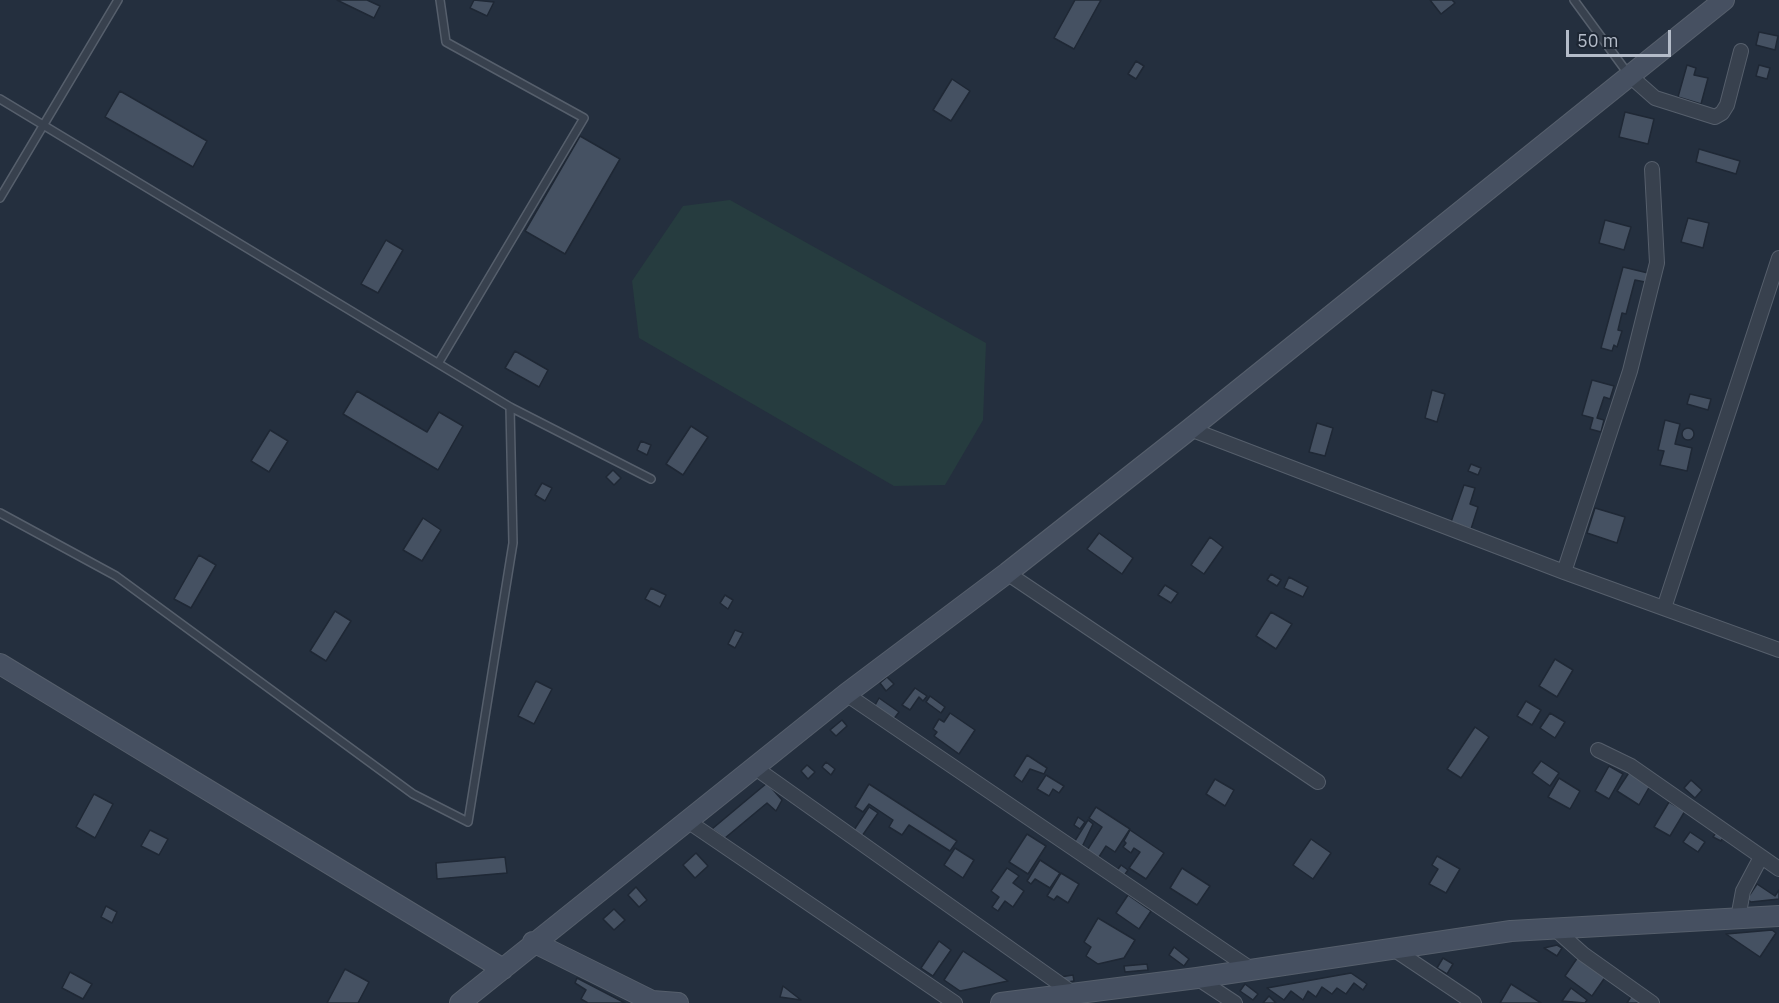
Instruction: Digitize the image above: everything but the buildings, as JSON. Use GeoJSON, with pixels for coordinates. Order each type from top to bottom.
{"type":"FeatureCollection","features":[{"type":"Feature","properties":{"kind":"street"},"geometry":{"type":"LineString","coordinates":[[471,1000],[533,942],[846,694],[1190,429],[1724,0]]}},
{"type":"Feature","properties":{"kind":"street"},"geometry":{"type":"LineString","coordinates":[[1629,75],[1654,98],[1715,117],[1722,113],[1727,105],[1741,51]]}},
{"type":"Feature","properties":{"kind":"street"},"geometry":{"type":"LineString","coordinates":[[1564,572],[1630,370],[1657,263],[1652,169]]}},
{"type":"Feature","properties":{"kind":"street"},"geometry":{"type":"LineString","coordinates":[[1664,608],[1779,258]]}},
{"type":"Feature","properties":{"kind":"street"},"geometry":{"type":"LineString","coordinates":[[1190,429],[1564,572],[1779,648]]}},
{"type":"Feature","properties":{"kind":"street"},"geometry":{"type":"LineString","coordinates":[[1006,573],[1318,782]]}},
{"type":"Feature","properties":{"kind":"street"},"geometry":{"type":"LineString","coordinates":[[0,664],[503,969]]}},
{"type":"Feature","properties":{"kind":"street"},"geometry":{"type":"LineString","coordinates":[[846,694],[1251,969]]}},
{"type":"Feature","properties":{"kind":"street"},"geometry":{"type":"LineString","coordinates":[[1598,750],[1631,766],[1779,869]]}},
{"type":"Feature","properties":{"kind":"street"},"geometry":{"type":"LineString","coordinates":[[754,767],[1074,994]]}},
{"type":"Feature","properties":{"kind":"street"},"geometry":{"type":"LineString","coordinates":[[686,820],[955,1003]]}},
{"type":"Feature","properties":{"kind":"street"},"geometry":{"type":"LineString","coordinates":[[1738,918],[1743,891],[1761,857]]}},
{"type":"Feature","properties":{"kind":"street"},"geometry":{"type":"LineString","coordinates":[[1001,1003],[1197,978],[1511,931],[1779,916]]}},
{"type":"Feature","properties":{"kind":"street"},"geometry":{"type":"LineString","coordinates":[[1555,929],[1583,954],[1652,1003]]}},
{"type":"Feature","properties":{"kind":"street"},"geometry":{"type":"LineString","coordinates":[[533,942],[652,1001],[678,1003]]}},
{"type":"Feature","properties":{"kind":"street"},"geometry":{"type":"LineString","coordinates":[[1392,948],[1474,1003]]}},
{"type":"Feature","properties":{"kind":"street"},"geometry":{"type":"LineString","coordinates":[[1197,978],[1235,1003]]}},
{"type":"Feature","properties":{"kind":"lane"},"geometry":{"type":"LineString","coordinates":[[0,198],[118,0]]}},
{"type":"Feature","properties":{"kind":"lane"},"geometry":{"type":"LineString","coordinates":[[439,362],[584,118],[446,42],[440,0]]}},
{"type":"Feature","properties":{"kind":"lane"},"geometry":{"type":"LineString","coordinates":[[1574,0],[1629,75]]}},
{"type":"Feature","properties":{"kind":"lane"},"geometry":{"type":"LineString","coordinates":[[0,99],[510,406],[651,479]]}},
{"type":"Feature","properties":{"kind":"lane"},"geometry":{"type":"LineString","coordinates":[[0,513],[116,576],[413,794],[468,822],[513,543],[510,406]]}},
{"type":"Feature","properties":{"kind":"green space"},"geometry":{"type":"Polygon","coordinates":[[[730,200],[986,343],[983,420],[945,485],[894,486],[639,338],[632,281],[683,206],[730,200]]]}}]}
